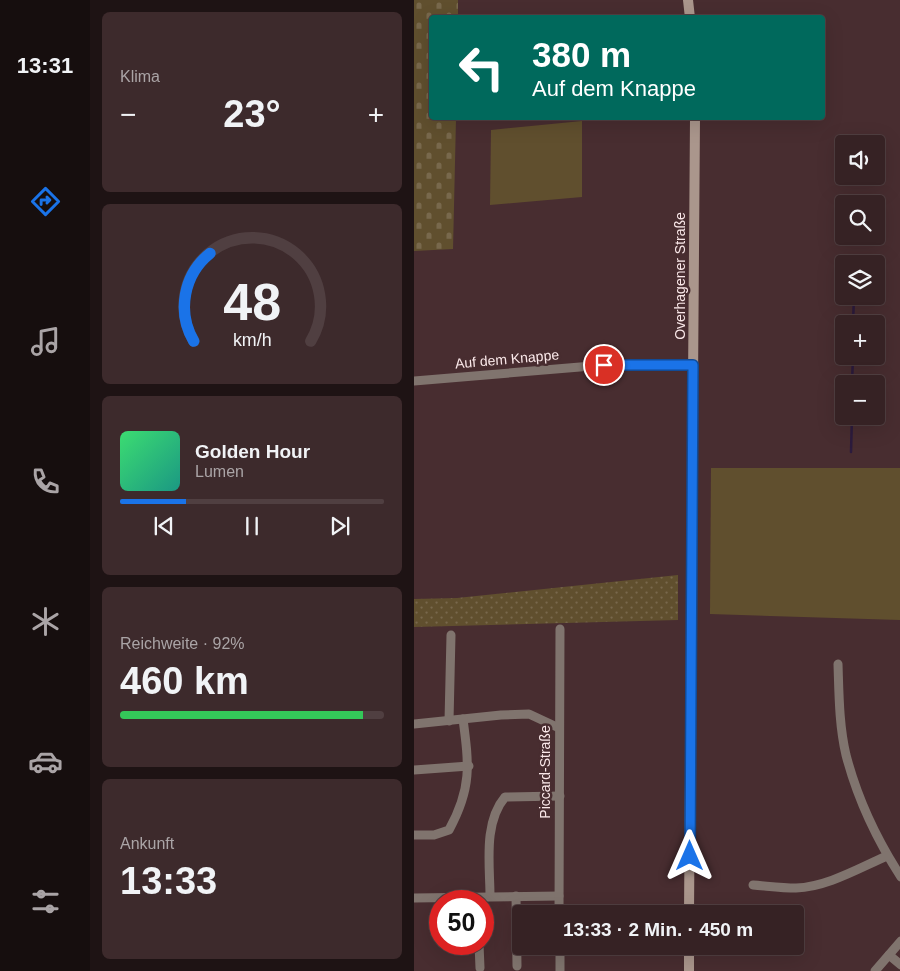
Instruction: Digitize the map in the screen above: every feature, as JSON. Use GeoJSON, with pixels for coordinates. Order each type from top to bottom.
{"type":"FeatureCollection","features":[{"type":"Feature","properties":{"kind":"main road"},"geometry":{"type":"LineString","coordinates":[[688,0],[690,15]]}},
{"type":"Feature","properties":{"kind":"main road","name":"Overhagener Straße"},"geometry":{"type":"LineString","coordinates":[[690,905],[695,120]]}},
{"type":"Feature","properties":{"kind":"main road"},"geometry":{"type":"LineString","coordinates":[[689,955],[689,971]]}},
{"type":"Feature","properties":{"kind":"street","name":"Auf dem Knappe"},"geometry":{"type":"LineString","coordinates":[[414,381],[604,365],[693,365]]}},
{"type":"Feature","properties":{"kind":"street","name":"Piccard-Straße"},"geometry":{"type":"LineString","coordinates":[[559,905],[560,629]]}},
{"type":"Feature","properties":{"kind":"street"},"geometry":{"type":"LineString","coordinates":[[449,721],[451,635]]}},
{"type":"Feature","properties":{"kind":"street"},"geometry":{"type":"LineString","coordinates":[[838,664],[842,730],[846,755],[869,818],[887,856],[900,877]]}},
{"type":"Feature","properties":{"kind":"street"},"geometry":{"type":"LineString","coordinates":[[414,724],[500,715],[529,714],[559,728]]}},
{"type":"Feature","properties":{"kind":"street"},"geometry":{"type":"LineString","coordinates":[[414,835],[434,835],[449,830],[458,814],[467,783],[469,766],[463,720]]}},
{"type":"Feature","properties":{"kind":"street"},"geometry":{"type":"LineString","coordinates":[[414,770],[469,766]]}},
{"type":"Feature","properties":{"kind":"street"},"geometry":{"type":"LineString","coordinates":[[490,890],[490,842],[498,804],[504,797],[560,796]]}},
{"type":"Feature","properties":{"kind":"street"},"geometry":{"type":"LineString","coordinates":[[753,885],[797,888],[813,885],[847,874],[887,856]]}},
{"type":"Feature","properties":{"kind":"street"},"geometry":{"type":"LineString","coordinates":[[494,896],[559,896]]}},
{"type":"Feature","properties":{"kind":"street"},"geometry":{"type":"LineString","coordinates":[[516,896],[517,966]]}},
{"type":"Feature","properties":{"kind":"street"},"geometry":{"type":"LineString","coordinates":[[414,898],[429,898]]}},
{"type":"Feature","properties":{"kind":"street"},"geometry":{"type":"LineString","coordinates":[[875,971],[900,941]]}},
{"type":"Feature","properties":{"kind":"street"},"geometry":{"type":"LineString","coordinates":[[479,955],[480,968]]}},
{"type":"Feature","properties":{"kind":"street"},"geometry":{"type":"LineString","coordinates":[[560,955],[560,971]]}},
{"type":"Feature","properties":{"kind":"street"},"geometry":{"type":"LineString","coordinates":[[889,955],[900,965]]}},
{"type":"Feature","properties":{"kind":"green space"},"geometry":{"type":"Polygon","coordinates":[[[414,0],[458,0],[458,15],[429,15],[429,120],[456,120],[453,249],[414,251],[414,0]]]}},
{"type":"Feature","properties":{"kind":"green space"},"geometry":{"type":"Polygon","coordinates":[[[582,121],[582,197],[490,205],[491,130],[582,121]]]}},
{"type":"Feature","properties":{"kind":"green space"},"geometry":{"type":"Polygon","coordinates":[[[711,468],[900,468],[900,620],[710,614],[711,468]]]}},
{"type":"Feature","properties":{"kind":"green space"},"geometry":{"type":"Polygon","coordinates":[[[678,575],[678,620],[414,627],[414,599],[457,598],[678,575]]]}},
{"type":"Feature","properties":{"kind":"waterway"},"geometry":{"type":"LineString","coordinates":[[853,315],[854,305]]}},
{"type":"Feature","properties":{"kind":"waterway"},"geometry":{"type":"LineString","coordinates":[[852,375],[853,365]]}},
{"type":"Feature","properties":{"kind":"waterway"},"geometry":{"type":"LineString","coordinates":[[851,452],[852,425]]}},
{"type":"Feature","properties":{"kind":"route"},"geometry":{"type":"LineString","coordinates":[[604,365],[693,365],[690,856]]}}]}
